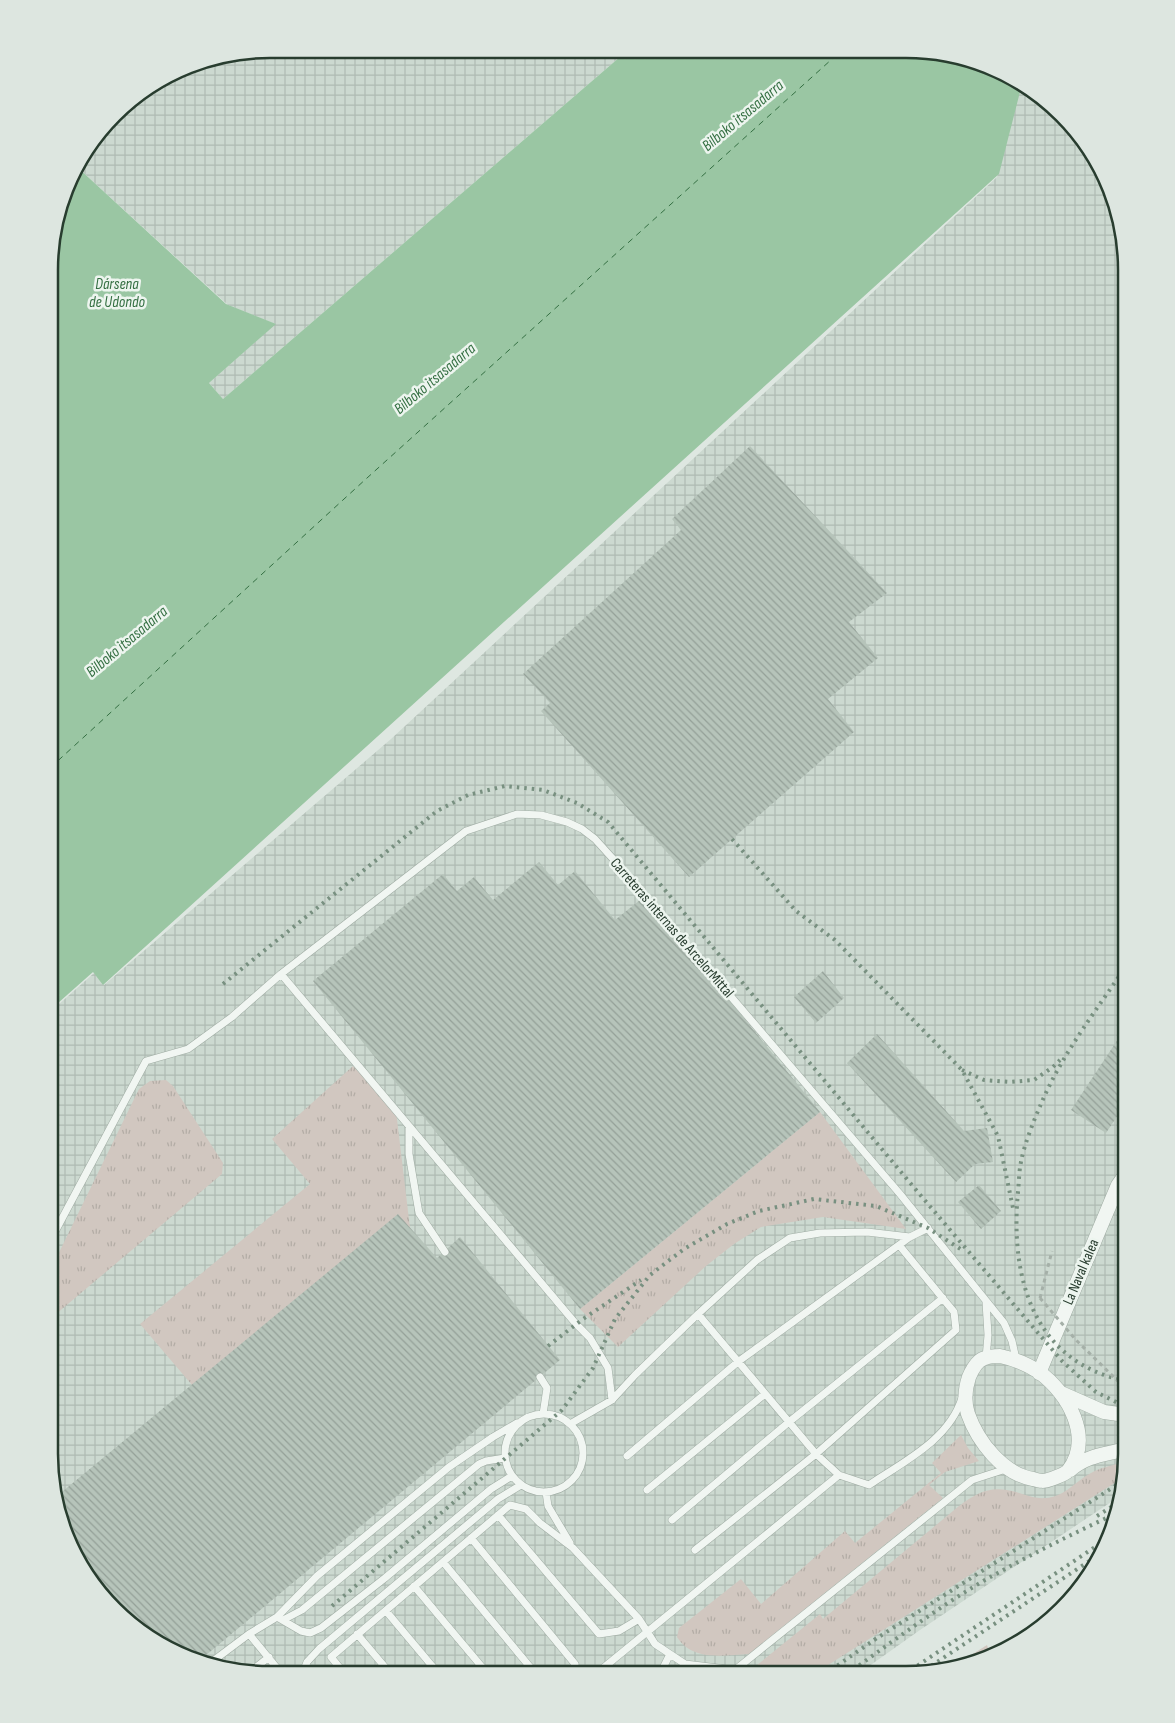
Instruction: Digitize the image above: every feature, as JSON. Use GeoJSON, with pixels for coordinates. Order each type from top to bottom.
{"type":"FeatureCollection","features":[{"type":"Feature","properties":{"kind":"street","name":"La Naval kalea"},"geometry":{"type":"LineString","coordinates":[[1040,1373],[1118,1185]]}},
{"type":"Feature","properties":{"kind":"street"},"geometry":{"type":"LineString","coordinates":[[1067,1472],[1078,1450],[1079,1437],[1074,1414],[1059,1392],[1040,1373],[1016,1359],[1000,1356],[986,1358],[972,1369],[965,1391],[968,1413],[980,1438],[1000,1462],[1022,1477],[1045,1482],[1067,1472],[1080,1461],[1092,1456],[1118,1451]]}},
{"type":"Feature","properties":{"kind":"street"},"geometry":{"type":"LineString","coordinates":[[1059,1392],[1104,1412],[1118,1414]]}},
{"type":"Feature","properties":{"kind":"lane","name":"Carreteras internas de ArcelorMittal"},"geometry":{"type":"LineString","coordinates":[[58,1226],[146,1061],[188,1049],[232,1017],[281,974],[466,831],[517,814],[541,815],[567,822],[582,830],[595,839],[614,860],[928,1228],[1004,1323],[1012,1341],[1016,1359]]}},
{"type":"Feature","properties":{"kind":"lane"},"geometry":{"type":"LineString","coordinates":[[281,974],[576,1324],[590,1338],[608,1368],[612,1400]]}},
{"type":"Feature","properties":{"kind":"lane"},"geometry":{"type":"LineString","coordinates":[[409,1126],[409,1154],[420,1212],[445,1252]]}},
{"type":"Feature","properties":{"kind":"lane"},"geometry":{"type":"LineString","coordinates":[[627,1456],[739,1362],[910,1237],[928,1228]]}},
{"type":"Feature","properties":{"kind":"lane"},"geometry":{"type":"LineString","coordinates":[[570,1424],[612,1400],[698,1314],[757,1260],[790,1238],[820,1234],[866,1232],[910,1237]]}},
{"type":"Feature","properties":{"kind":"lane"},"geometry":{"type":"LineString","coordinates":[[695,1550],[816,1454],[956,1330],[954,1312],[899,1245]]}},
{"type":"Feature","properties":{"kind":"lane"},"geometry":{"type":"LineString","coordinates":[[672,1520],[789,1422],[943,1298]]}},
{"type":"Feature","properties":{"kind":"lane"},"geometry":{"type":"LineString","coordinates":[[986,1302],[988,1328],[986,1358]]}},
{"type":"Feature","properties":{"kind":"lane"},"geometry":{"type":"LineString","coordinates":[[698,1314],[816,1454],[839,1475],[869,1485],[935,1440],[958,1412],[965,1391]]}},
{"type":"Feature","properties":{"kind":"lane"},"geometry":{"type":"LineString","coordinates":[[540,1376],[547,1388],[543,1414]]}},
{"type":"Feature","properties":{"kind":"lane"},"geometry":{"type":"LineString","coordinates":[[647,1490],[766,1394]]}},
{"type":"Feature","properties":{"kind":"lane"},"geometry":{"type":"LineString","coordinates":[[280,1619],[317,1576],[449,1467],[493,1437],[517,1423],[532,1415],[550,1414],[570,1424],[580,1438],[583,1456],[578,1472],[568,1484],[546,1492],[532,1490],[521,1485],[512,1476],[505,1458],[507,1440],[517,1423]]}},
{"type":"Feature","properties":{"kind":"lane"},"geometry":{"type":"LineString","coordinates":[[217,1658],[249,1634],[302,1610],[479,1464],[505,1458]]}},
{"type":"Feature","properties":{"kind":"lane"},"geometry":{"type":"LineString","coordinates":[[740,1666],[972,1480],[1009,1468]]}},
{"type":"Feature","properties":{"kind":"lane"},"geometry":{"type":"LineString","coordinates":[[606,1666],[839,1475]]}},
{"type":"Feature","properties":{"kind":"lane"},"geometry":{"type":"LineString","coordinates":[[280,1619],[301,1631],[310,1633],[321,1628],[385,1578],[491,1489],[512,1476]]}},
{"type":"Feature","properties":{"kind":"lane"},"geometry":{"type":"LineString","coordinates":[[306,1666],[319,1648],[498,1499],[521,1485]]}},
{"type":"Feature","properties":{"kind":"lane"},"geometry":{"type":"LineString","coordinates":[[546,1492],[548,1506],[573,1548]]}},
{"type":"Feature","properties":{"kind":"lane"},"geometry":{"type":"LineString","coordinates":[[338,1666],[331,1657],[510,1505],[526,1509],[540,1523],[573,1548],[639,1619],[655,1644],[685,1664],[702,1666]]}},
{"type":"Feature","properties":{"kind":"lane"},"geometry":{"type":"LineString","coordinates":[[498,1515],[599,1634],[619,1632],[639,1619]]}},
{"type":"Feature","properties":{"kind":"lane"},"geometry":{"type":"LineString","coordinates":[[471,1538],[575,1664]]}},
{"type":"Feature","properties":{"kind":"lane"},"geometry":{"type":"LineString","coordinates":[[443,1562],[529,1666]]}},
{"type":"Feature","properties":{"kind":"lane"},"geometry":{"type":"LineString","coordinates":[[414,1586],[481,1666]]}},
{"type":"Feature","properties":{"kind":"lane"},"geometry":{"type":"LineString","coordinates":[[386,1610],[432,1666]]}},
{"type":"Feature","properties":{"kind":"lane"},"geometry":{"type":"LineString","coordinates":[[249,1634],[276,1666]]}},
{"type":"Feature","properties":{"kind":"lane"},"geometry":{"type":"LineString","coordinates":[[357,1634],[384,1666]]}},
{"type":"Feature","properties":{"kind":"lane"},"geometry":{"type":"LineString","coordinates":[[664,1666],[670,1654]]}},
{"type":"Feature","properties":{"kind":"lane"},"geometry":{"type":"LineString","coordinates":[[259,1665],[269,1657]]}},
{"type":"Feature","properties":{"kind":"path"},"geometry":{"type":"LineString","coordinates":[[1052,1251],[1040,1298],[1076,1340],[1118,1380]]}},
{"type":"Feature","properties":{"kind":"shaded area"},"geometry":{"type":"Polygon","coordinates":[[[256,58],[619,58],[223,399],[209,383],[275,324],[228,305],[82,171],[101,140],[110,130],[140,101],[163,86],[201,69],[242,59],[256,58]]]}},
{"type":"Feature","properties":{"kind":"shaded area"},"geometry":{"type":"Polygon","coordinates":[[[1018,90],[1045,110],[1074,140],[1082,152],[1096,176],[1106,201],[1116,242],[1118,270],[1118,1454],[1116,1481],[1111,1502],[869,1666],[270,1666],[242,1664],[215,1658],[188,1649],[163,1637],[130,1613],[101,1583],[93,1571],[79,1547],[69,1522],[59,1481],[58,1005],[94,973],[104,985],[391,739],[997,177],[1018,90]]]}},
{"type":"Feature","properties":{"kind":"green space"},"geometry":{"type":"Polygon","coordinates":[[[353,1066],[396,1111],[410,1228],[398,1215],[192,1385],[140,1324],[310,1184],[272,1139],[353,1066]]]}},
{"type":"Feature","properties":{"kind":"green space"},"geometry":{"type":"Polygon","coordinates":[[[166,1080],[173,1086],[223,1163],[222,1174],[58,1312],[58,1255],[139,1089],[150,1081],[166,1080]]]}},
{"type":"Feature","properties":{"kind":"green space"},"geometry":{"type":"Polygon","coordinates":[[[820,1112],[906,1229],[823,1217],[761,1227],[734,1244],[706,1266],[618,1347],[580,1309],[820,1112]]]}},
{"type":"Feature","properties":{"kind":"green space"},"geometry":{"type":"Polygon","coordinates":[[[961,1435],[968,1448],[979,1461],[945,1472],[929,1485],[943,1498],[749,1654],[719,1656],[700,1654],[684,1645],[677,1637],[679,1628],[741,1579],[761,1604],[845,1531],[855,1543],[941,1473],[932,1463],[961,1435]]]}},
{"type":"Feature","properties":{"kind":"green space"},"geometry":{"type":"Polygon","coordinates":[[[1117,1464],[1116,1482],[827,1666],[756,1666],[820,1614],[823,1619],[972,1497],[985,1491],[999,1489],[1038,1498],[1052,1497],[1063,1493],[1095,1471],[1117,1464]]]}},
{"type":"Feature","properties":{"kind":"green space"},"geometry":{"type":"Polygon","coordinates":[[[987,1645],[988,1649],[972,1655],[987,1645]]]}},
{"type":"Feature","properties":{"kind":"water"},"geometry":{"type":"Polygon","coordinates":[[[619,58],[933,59],[974,69],[999,79],[1020,91],[999,174],[103,985],[93,972],[58,1003],[58,256],[65,215],[82,171],[226,304],[276,324],[209,383],[223,399],[619,58]]]}},
{"type":"Feature","properties":{"kind":"building"},"geometry":{"type":"Polygon","coordinates":[[[750,446],[887,593],[849,622],[878,658],[828,699],[854,732],[689,877],[541,711],[550,703],[523,674],[681,530],[672,519],[750,446]]]}},
{"type":"Feature","properties":{"kind":"building"},"geometry":{"type":"Polygon","coordinates":[[[539,862],[558,885],[575,871],[615,920],[645,896],[820,1112],[580,1309],[313,981],[443,874],[457,891],[474,877],[493,900],[539,862]]]}},
{"type":"Feature","properties":{"kind":"building"},"geometry":{"type":"Polygon","coordinates":[[[823,971],[844,998],[816,1023],[794,997],[823,971]]]}},
{"type":"Feature","properties":{"kind":"building"},"geometry":{"type":"Polygon","coordinates":[[[877,1034],[964,1131],[987,1128],[993,1162],[975,1164],[956,1182],[847,1063],[877,1034]]]}},
{"type":"Feature","properties":{"kind":"building"},"geometry":{"type":"Polygon","coordinates":[[[1118,1039],[1118,1115],[1106,1133],[1071,1110],[1118,1039]]]}},
{"type":"Feature","properties":{"kind":"building"},"geometry":{"type":"Polygon","coordinates":[[[979,1185],[1001,1211],[981,1229],[958,1202],[979,1185]]]}},
{"type":"Feature","properties":{"kind":"building"},"geometry":{"type":"Polygon","coordinates":[[[398,1214],[437,1258],[460,1237],[560,1360],[206,1655],[176,1644],[140,1622],[101,1583],[79,1547],[69,1522],[61,1492],[398,1214]]]}},
{"type":"Feature","properties":{"kind":"ferry route"},"geometry":{"type":"LineString","coordinates":[[58,761],[367,478],[833,58]]}},
{"type":"Feature","properties":{"kind":"railway"},"geometry":{"type":"LineString","coordinates":[[223,984],[437,811],[468,795],[505,786],[543,790],[577,803],[608,822],[1062,1361],[1096,1392],[1118,1403]]}},
{"type":"Feature","properties":{"kind":"railway"},"geometry":{"type":"LineString","coordinates":[[732,839],[796,911],[835,940],[962,1070],[998,1136],[1013,1208]]}},
{"type":"Feature","properties":{"kind":"railway"},"geometry":{"type":"LineString","coordinates":[[1118,977],[1069,1050],[1038,1110],[1021,1162],[1016,1223],[1018,1254],[1024,1284],[1034,1311],[1048,1335],[1068,1355],[1094,1371],[1118,1378]]}},
{"type":"Feature","properties":{"kind":"railway"},"geometry":{"type":"LineString","coordinates":[[962,1070],[984,1080],[1010,1082],[1034,1080],[1060,1060]]}},
{"type":"Feature","properties":{"kind":"railway"},"geometry":{"type":"LineString","coordinates":[[332,1606],[562,1410],[593,1368],[615,1319],[650,1275],[684,1249],[727,1224],[759,1211],[814,1199],[876,1206],[928,1228],[962,1250]]}},
{"type":"Feature","properties":{"kind":"railway"},"geometry":{"type":"LineString","coordinates":[[548,1346],[583,1319],[641,1280]]}},
{"type":"Feature","properties":{"kind":"railway"},"geometry":{"type":"LineString","coordinates":[[874,1640],[1115,1486]]}},
{"type":"Feature","properties":{"kind":"railway"},"geometry":{"type":"LineString","coordinates":[[1097,1516],[1110,1508]]}},
{"type":"Feature","properties":{"kind":"railway"},"geometry":{"type":"LineString","coordinates":[[858,1666],[932,1614],[985,1580],[1050,1545],[1107,1518]]}},
{"type":"Feature","properties":{"kind":"railway"},"geometry":{"type":"LineString","coordinates":[[918,1665],[1096,1546]]}},
{"type":"Feature","properties":{"kind":"railway"},"geometry":{"type":"LineString","coordinates":[[935,1664],[1088,1562]]}},
{"type":"Feature","properties":{"kind":"railway"},"geometry":{"type":"LineString","coordinates":[[837,1666],[880,1636]]}},
{"type":"Feature","properties":{"kind":"water label","name":"Bilboko itsasadarra"},"geometry":{"type":"Point","coordinates":[743,116]}},
{"type":"Feature","properties":{"kind":"water label","name":"Dársena de Udondo"},"geometry":{"type":"Point","coordinates":[117,293]}},
{"type":"Feature","properties":{"kind":"water label","name":"Bilboko itsasadarra"},"geometry":{"type":"Point","coordinates":[435,379]}},
{"type":"Feature","properties":{"kind":"water label","name":"Bilboko itsasadarra"},"geometry":{"type":"Point","coordinates":[127,642]}}]}
